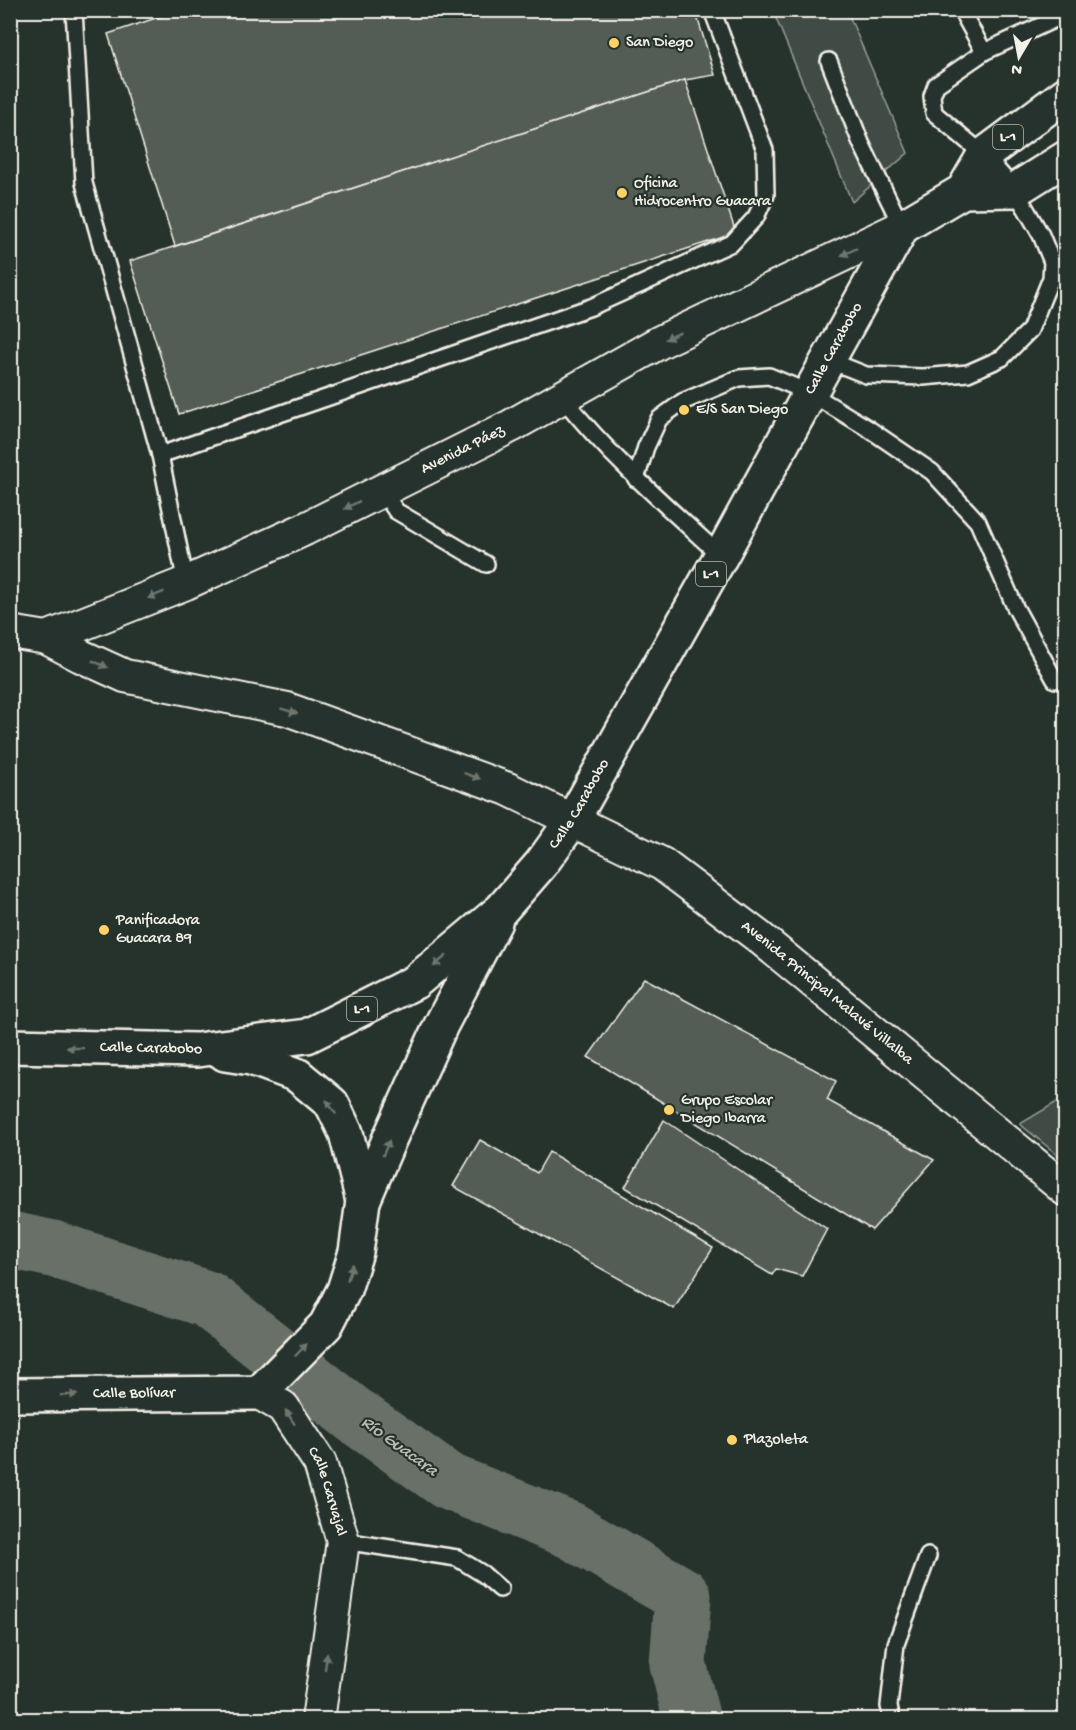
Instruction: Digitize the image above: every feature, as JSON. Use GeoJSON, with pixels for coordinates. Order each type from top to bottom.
{"type":"FeatureCollection","features":[{"type":"Feature","properties":{"kind":"main road","name":"L-1"},"geometry":{"type":"LineString","coordinates":[[902,227],[963,191],[984,155],[1065,94]]}},
{"type":"Feature","properties":{"kind":"main road"},"geometry":{"type":"LineString","coordinates":[[1015,190],[1065,158]]}},
{"type":"Feature","properties":{"kind":"main road","name":"L-1"},"geometry":{"type":"LineString","coordinates":[[963,191],[1015,190]]}},
{"type":"Feature","properties":{"kind":"main road","name":"Calle Carabobo"},"geometry":{"type":"LineString","coordinates":[[10,1046],[197,1050],[307,1036],[414,982],[501,910],[541,864],[572,821],[902,227]]}},
{"type":"Feature","properties":{"kind":"main road","name":"L-1"},"geometry":{"type":"LineString","coordinates":[[268,1384],[326,1325],[344,1290],[356,1252],[363,1201],[441,1025],[501,910]]}},
{"type":"Feature","properties":{"kind":"main road","name":"L-1"},"geometry":{"type":"LineString","coordinates":[[197,1050],[251,1058],[297,1075],[332,1104],[346,1133],[363,1201]]}},
{"type":"Feature","properties":{"kind":"main road","name":"Calle Bolívar"},"geometry":{"type":"LineString","coordinates":[[10,1395],[268,1384]]}},
{"type":"Feature","properties":{"kind":"street","name":"Avenida Páez"},"geometry":{"type":"LineString","coordinates":[[47,638],[186,583],[305,529],[511,426],[660,342],[902,227]]}},
{"type":"Feature","properties":{"kind":"street"},"geometry":{"type":"LineString","coordinates":[[10,632],[47,638]]}},
{"type":"Feature","properties":{"kind":"street","name":"Avenida Principal Malavé Villalba"},"geometry":{"type":"LineString","coordinates":[[47,638],[125,675],[286,709],[508,789],[662,864],[759,938],[1065,1190]]}},
{"type":"Feature","properties":{"kind":"street","name":"Calle Carvajal"},"geometry":{"type":"LineString","coordinates":[[268,1384],[320,1463],[342,1541],[318,1719]]}},
{"type":"Feature","properties":{"kind":"lane"},"geometry":{"type":"LineString","coordinates":[[74,10],[84,183],[160,455],[186,583]]}},
{"type":"Feature","properties":{"kind":"lane"},"geometry":{"type":"LineString","coordinates":[[160,455],[591,307],[732,243],[756,217],[766,195],[765,150],[712,10]]}},
{"type":"Feature","properties":{"kind":"lane"},"geometry":{"type":"LineString","coordinates":[[961,10],[984,52]]}},
{"type":"Feature","properties":{"kind":"lane"},"geometry":{"type":"LineString","coordinates":[[828,360],[866,375],[923,377],[968,373],[1002,358],[1030,330],[1051,278],[1052,261],[1045,244],[1015,190],[984,155],[934,113],[932,96],[936,86],[984,52],[1065,14]]}},
{"type":"Feature","properties":{"kind":"lane"},"geometry":{"type":"LineString","coordinates":[[829,61],[861,142],[902,227]]}},
{"type":"Feature","properties":{"kind":"lane"},"geometry":{"type":"LineString","coordinates":[[636,479],[646,447],[659,419],[682,402],[739,378],[769,376],[810,393],[869,429],[932,472],[978,522],[1015,607],[1055,680]]}},
{"type":"Feature","properties":{"kind":"lane"},"geometry":{"type":"LineString","coordinates":[[562,397],[636,479],[721,556]]}},
{"type":"Feature","properties":{"kind":"lane"},"geometry":{"type":"LineString","coordinates":[[382,490],[396,511],[486,564]]}},
{"type":"Feature","properties":{"kind":"lane"},"geometry":{"type":"LineString","coordinates":[[342,1541],[456,1558],[483,1574],[500,1589]]}},
{"type":"Feature","properties":{"kind":"lane"},"geometry":{"type":"LineString","coordinates":[[892,1719],[889,1706],[896,1644],[928,1556]]}},
{"type":"Feature","properties":{"kind":"shaded area"},"geometry":{"type":"Polygon","coordinates":[[[773,11],[847,11],[908,153],[852,202],[773,11]]]}},
{"type":"Feature","properties":{"kind":"shaded area"},"geometry":{"type":"Polygon","coordinates":[[[1065,1097],[1065,1161],[1020,1124],[1065,1097]]]}},
{"type":"Feature","properties":{"kind":"building"},"geometry":{"type":"Polygon","coordinates":[[[180,10],[695,10],[715,75],[685,80],[175,246],[108,34],[180,10]]]}},
{"type":"Feature","properties":{"kind":"building"},"geometry":{"type":"Polygon","coordinates":[[[685,80],[736,233],[179,414],[130,261],[685,80]]]}},
{"type":"Feature","properties":{"kind":"building"},"geometry":{"type":"Polygon","coordinates":[[[644,978],[836,1081],[827,1100],[934,1160],[872,1230],[588,1057],[644,978]]]}},
{"type":"Feature","properties":{"kind":"building"},"geometry":{"type":"Polygon","coordinates":[[[664,1120],[827,1229],[802,1276],[776,1269],[772,1275],[625,1187],[664,1120]]]}},
{"type":"Feature","properties":{"kind":"building"},"geometry":{"type":"Polygon","coordinates":[[[480,1140],[537,1173],[549,1152],[713,1248],[674,1309],[453,1186],[480,1140]]]}},
{"type":"Feature","properties":{"kind":"waterway","name":"Río Guacara"},"geometry":{"type":"LineString","coordinates":[[10,1240],[53,1249],[207,1299],[354,1415],[447,1481],[570,1530],[683,1596],[678,1664],[692,1720]]}},
{"type":"Feature","properties":{"kind":"place","name":"San Diego"},"geometry":{"type":"Point","coordinates":[614,43]}},
{"type":"Feature","properties":{"kind":"place","name":"Oficina Hidrocentro Guacara"},"geometry":{"type":"Point","coordinates":[622,193]}},
{"type":"Feature","properties":{"kind":"place","name":"E/S San Diego"},"geometry":{"type":"Point","coordinates":[684,410]}},
{"type":"Feature","properties":{"kind":"place","name":"Panificadora Guacara 89"},"geometry":{"type":"Point","coordinates":[104,930]}},
{"type":"Feature","properties":{"kind":"place","name":"Grupo Escolar Diego Ibarra"},"geometry":{"type":"Point","coordinates":[669,1110]}},
{"type":"Feature","properties":{"kind":"place","name":"Plazoleta"},"geometry":{"type":"Point","coordinates":[732,1440]}}]}
